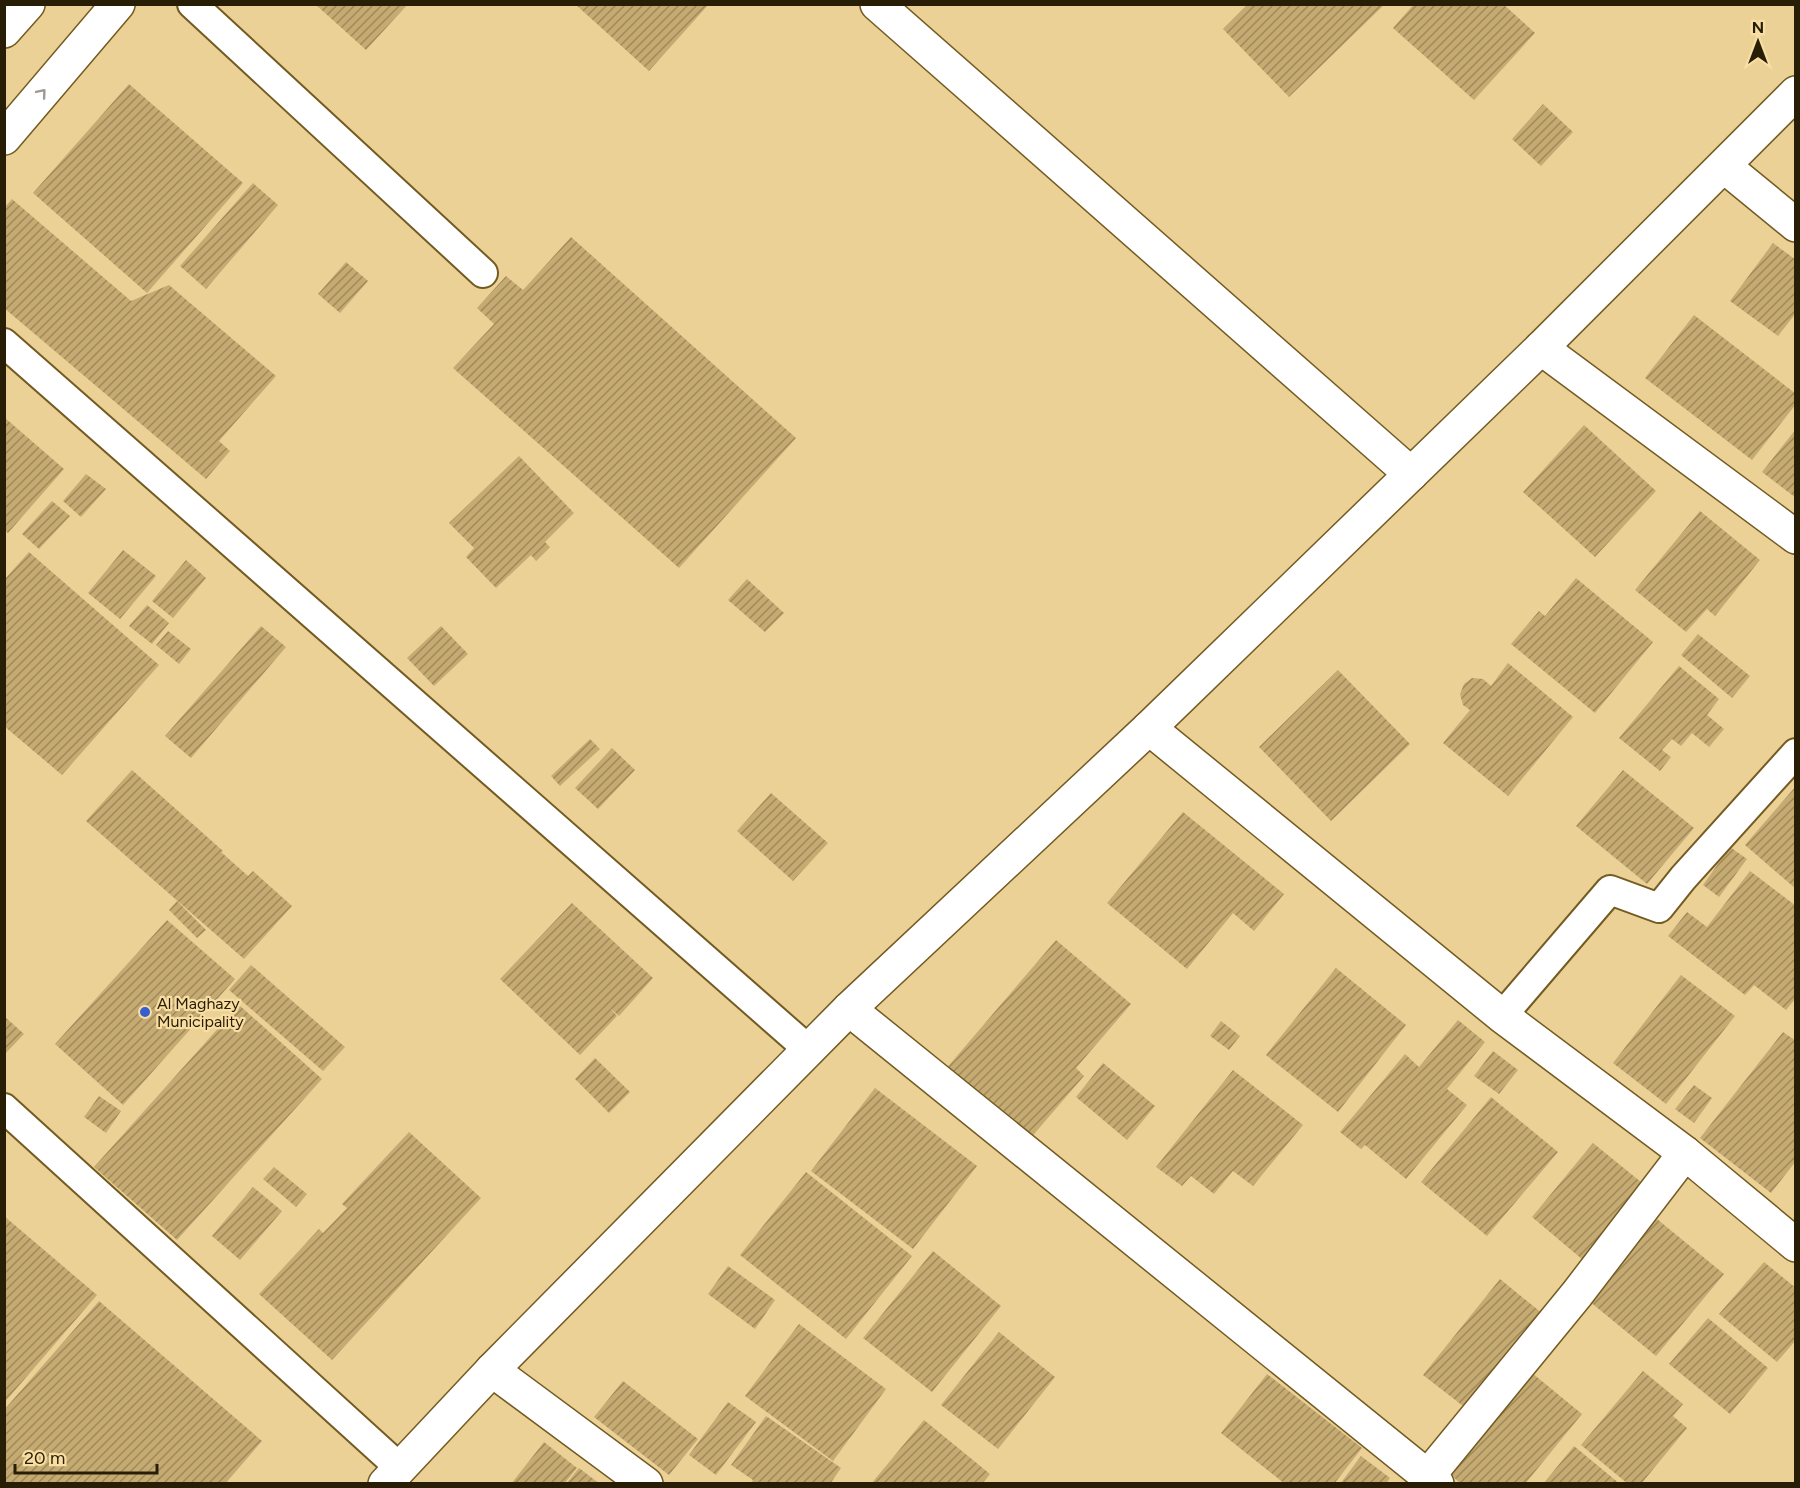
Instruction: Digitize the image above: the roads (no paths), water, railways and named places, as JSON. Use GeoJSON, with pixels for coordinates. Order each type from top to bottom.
{"type":"FeatureCollection","features":[{"type":"Feature","properties":{"kind":"main road"},"geometry":{"type":"LineString","coordinates":[[4,31],[28,4]]}},
{"type":"Feature","properties":{"kind":"main road"},"geometry":{"type":"LineString","coordinates":[[4,138],[118,4]]}},
{"type":"Feature","properties":{"kind":"main road"},"geometry":{"type":"LineString","coordinates":[[877,4],[1411,474]]}},
{"type":"Feature","properties":{"kind":"main road"},"geometry":{"type":"LineString","coordinates":[[393,1476],[492,1370],[849,1010],[1149,728],[1541,348],[1796,93]]}},
{"type":"Feature","properties":{"kind":"main road"},"geometry":{"type":"LineString","coordinates":[[1724,166],[1796,225]]}},
{"type":"Feature","properties":{"kind":"main road"},"geometry":{"type":"LineString","coordinates":[[1541,348],[1796,537]]}},
{"type":"Feature","properties":{"kind":"main road"},"geometry":{"type":"LineString","coordinates":[[1149,728],[1502,1016],[1685,1153],[1796,1245]]}},
{"type":"Feature","properties":{"kind":"main road"},"geometry":{"type":"LineString","coordinates":[[849,1010],[1433,1480],[1685,1153]]}},
{"type":"Feature","properties":{"kind":"main road"},"geometry":{"type":"LineString","coordinates":[[492,1370],[646,1484]]}},
{"type":"Feature","properties":{"kind":"lane"},"geometry":{"type":"LineString","coordinates":[[192,4],[483,273]]}},
{"type":"Feature","properties":{"kind":"lane"},"geometry":{"type":"LineString","coordinates":[[4,343],[810,1051]]}},
{"type":"Feature","properties":{"kind":"lane"},"geometry":{"type":"LineString","coordinates":[[1502,1016],[1610,890],[1659,908],[1683,878],[1796,753]]}},
{"type":"Feature","properties":{"kind":"lane"},"geometry":{"type":"LineString","coordinates":[[4,1108],[393,1476]]}},
{"type":"Feature","properties":{"kind":"place","name":"Al Maghazy Municipality"},"geometry":{"type":"Point","coordinates":[145,1012]}}]}
